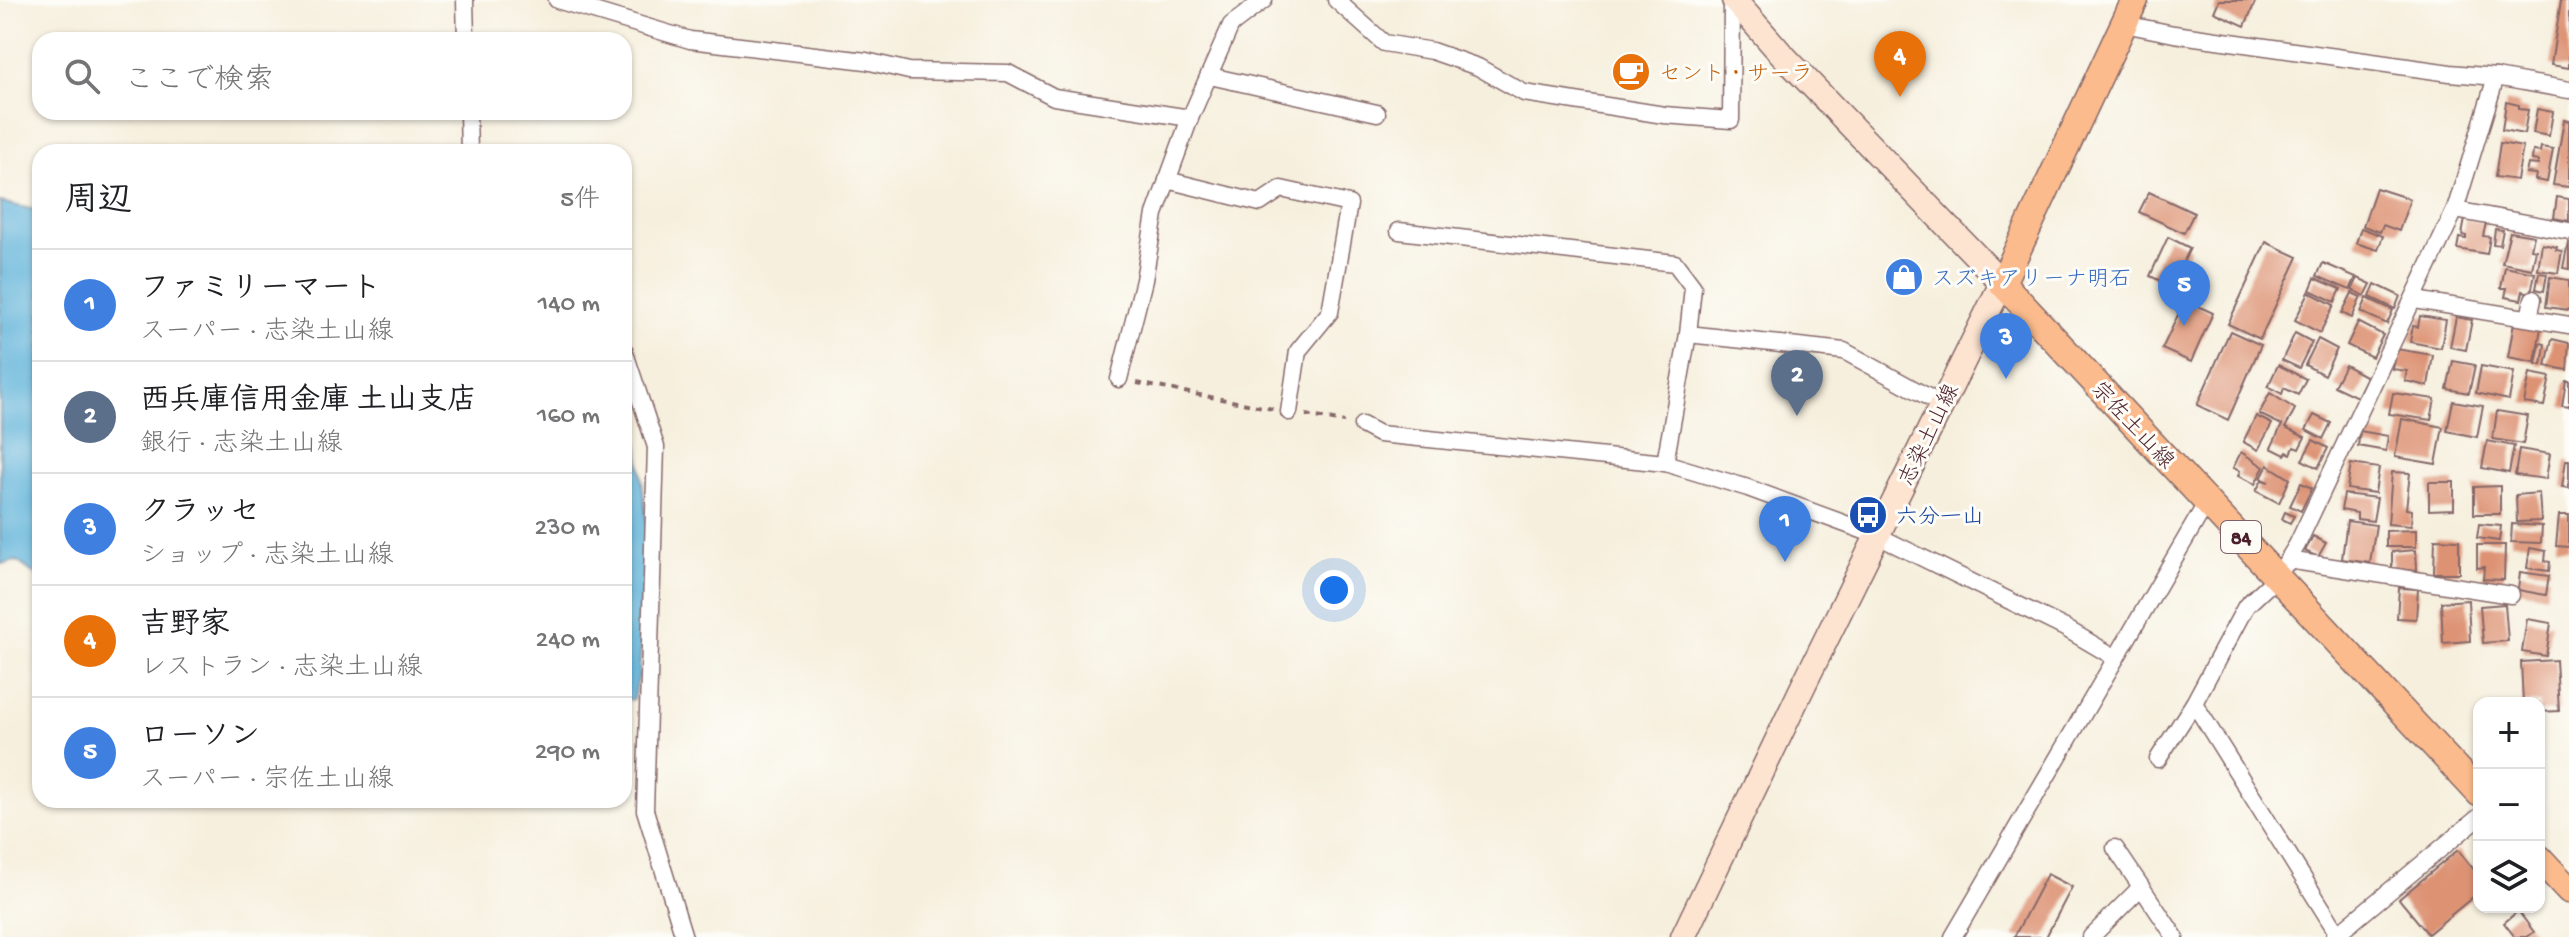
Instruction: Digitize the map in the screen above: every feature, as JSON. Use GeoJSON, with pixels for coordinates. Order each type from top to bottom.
{"type":"FeatureCollection","features":[{"type":"Feature","properties":{"kind":"main road"},"geometry":{"type":"LineString","coordinates":[[1733,0],[2002,283],[2135,0]]}},
{"type":"Feature","properties":{"kind":"main road","name":"志染土山線"},"geometry":{"type":"LineString","coordinates":[[1683,937],[2002,283]]}},
{"type":"Feature","properties":{"kind":"main road","name":"宗佐土山線"},"geometry":{"type":"LineString","coordinates":[[2002,283],[2207,502],[2283,568],[2473,786]]}},
{"type":"Feature","properties":{"kind":"main road"},"geometry":{"type":"LineString","coordinates":[[2545,864],[2569,890]]}},
{"type":"Feature","properties":{"kind":"street"},"geometry":{"type":"LineString","coordinates":[[465,0],[466,32]]}},
{"type":"Feature","properties":{"kind":"street"},"geometry":{"type":"LineString","coordinates":[[557,0],[690,40],[866,61],[909,71],[1008,73],[1054,97],[1190,118]]}},
{"type":"Feature","properties":{"kind":"street"},"geometry":{"type":"LineString","coordinates":[[1119,379],[1144,280],[1155,214],[1190,118],[1231,25],[1264,0]]}},
{"type":"Feature","properties":{"kind":"street"},"geometry":{"type":"LineString","coordinates":[[1336,0],[1384,43],[1432,51],[1478,67],[1524,93],[1664,115],[1731,120],[1733,0]]}},
{"type":"Feature","properties":{"kind":"street"},"geometry":{"type":"LineString","coordinates":[[2124,24],[2569,90]]}},
{"type":"Feature","properties":{"kind":"street"},"geometry":{"type":"LineString","coordinates":[[1210,76],[1377,113]]}},
{"type":"Feature","properties":{"kind":"street"},"geometry":{"type":"LineString","coordinates":[[2158,759],[2194,703],[2246,606],[2283,568],[2321,497],[2455,210],[2496,77]]}},
{"type":"Feature","properties":{"kind":"street"},"geometry":{"type":"LineString","coordinates":[[468,120],[469,144]]}},
{"type":"Feature","properties":{"kind":"street"},"geometry":{"type":"LineString","coordinates":[[1167,180],[1260,203],[1281,189],[1349,204],[1330,312],[1298,351],[1289,412]]}},
{"type":"Feature","properties":{"kind":"street"},"geometry":{"type":"LineString","coordinates":[[2455,210],[2569,231]]}},
{"type":"Feature","properties":{"kind":"street"},"geometry":{"type":"LineString","coordinates":[[1399,231],[1675,263],[1693,287],[1688,334],[1665,463]]}},
{"type":"Feature","properties":{"kind":"street"},"geometry":{"type":"LineString","coordinates":[[2529,318],[2533,299]]}},
{"type":"Feature","properties":{"kind":"street"},"geometry":{"type":"LineString","coordinates":[[2415,300],[2569,325]]}},
{"type":"Feature","properties":{"kind":"street"},"geometry":{"type":"LineString","coordinates":[[1688,334],[1844,351],[1941,404]]}},
{"type":"Feature","properties":{"kind":"street"},"geometry":{"type":"LineString","coordinates":[[632,374],[656,447],[645,810],[684,937]]}},
{"type":"Feature","properties":{"kind":"street"},"geometry":{"type":"LineString","coordinates":[[1362,425],[1379,434],[1665,463],[1748,488],[1878,536],[2065,628],[2116,658]]}},
{"type":"Feature","properties":{"kind":"street"},"geometry":{"type":"LineString","coordinates":[[1953,937],[2207,502]]}},
{"type":"Feature","properties":{"kind":"street"},"geometry":{"type":"LineString","coordinates":[[2283,568],[2511,595]]}},
{"type":"Feature","properties":{"kind":"street"},"geometry":{"type":"LineString","coordinates":[[2194,703],[2337,936],[2473,822]]}},
{"type":"Feature","properties":{"kind":"street"},"geometry":{"type":"LineString","coordinates":[[2115,848],[2175,937]]}},
{"type":"Feature","properties":{"kind":"street"},"geometry":{"type":"LineString","coordinates":[[2091,937],[2141,887]]}},
{"type":"Feature","properties":{"kind":"path"},"geometry":{"type":"LineString","coordinates":[[1119,379],[1362,425]]}},
{"type":"Feature","properties":{"kind":"water"},"geometry":{"type":"Polygon","coordinates":[[[0,202],[32,209],[32,572],[17,561],[0,564],[0,202]]]}},
{"type":"Feature","properties":{"kind":"water"},"geometry":{"type":"Polygon","coordinates":[[[632,427],[638,445],[648,535],[639,675],[633,700],[632,427]]]}},
{"type":"Feature","properties":{"kind":"building"},"geometry":{"type":"Polygon","coordinates":[[[2219,0],[2256,0],[2245,26],[2214,12],[2219,0]]]}},
{"type":"Feature","properties":{"kind":"building"},"geometry":{"type":"Polygon","coordinates":[[[2561,0],[2569,0],[2569,68],[2551,65],[2561,0]]]}},
{"type":"Feature","properties":{"kind":"building"},"geometry":{"type":"Polygon","coordinates":[[[2506,102],[2528,110],[2524,134],[2502,130],[2506,102]]]}},
{"type":"Feature","properties":{"kind":"building"},"geometry":{"type":"Polygon","coordinates":[[[2537,109],[2553,112],[2549,136],[2533,133],[2537,109]]]}},
{"type":"Feature","properties":{"kind":"building"},"geometry":{"type":"Polygon","coordinates":[[[2564,120],[2569,121],[2569,187],[2553,185],[2564,120]]]}},
{"type":"Feature","properties":{"kind":"building"},"geometry":{"type":"Polygon","coordinates":[[[2500,143],[2523,147],[2517,180],[2495,177],[2500,143]]]}},
{"type":"Feature","properties":{"kind":"building"},"geometry":{"type":"Polygon","coordinates":[[[2541,147],[2553,149],[2547,182],[2535,180],[2536,174],[2526,173],[2528,164],[2538,165],[2538,161],[2532,160],[2533,151],[2540,152],[2541,147]]]}},
{"type":"Feature","properties":{"kind":"building"},"geometry":{"type":"Polygon","coordinates":[[[2376,188],[2410,199],[2399,231],[2383,225],[2380,232],[2363,226],[2376,188]]]}},
{"type":"Feature","properties":{"kind":"building"},"geometry":{"type":"Polygon","coordinates":[[[2149,192],[2194,213],[2184,233],[2139,212],[2149,192]]]}},
{"type":"Feature","properties":{"kind":"building"},"geometry":{"type":"Polygon","coordinates":[[[2557,197],[2569,199],[2569,221],[2554,218],[2557,197]]]}},
{"type":"Feature","properties":{"kind":"building"},"geometry":{"type":"Polygon","coordinates":[[[2465,219],[2486,223],[2483,236],[2490,237],[2487,254],[2457,249],[2459,238],[2466,239],[2462,235],[2465,219]]]}},
{"type":"Feature","properties":{"kind":"building"},"geometry":{"type":"Polygon","coordinates":[[[2361,228],[2383,236],[2378,250],[2356,243],[2361,228]]]}},
{"type":"Feature","properties":{"kind":"building"},"geometry":{"type":"Polygon","coordinates":[[[2495,229],[2503,230],[2500,245],[2493,244],[2495,229]]]}},
{"type":"Feature","properties":{"kind":"building"},"geometry":{"type":"Polygon","coordinates":[[[2510,232],[2534,236],[2531,249],[2536,250],[2532,269],[2502,263],[2510,232]]]}},
{"type":"Feature","properties":{"kind":"building"},"geometry":{"type":"Polygon","coordinates":[[[2168,237],[2190,248],[2181,267],[2195,274],[2186,293],[2150,276],[2168,237]]]}},
{"type":"Feature","properties":{"kind":"building"},"geometry":{"type":"Polygon","coordinates":[[[2266,242],[2298,257],[2260,339],[2228,324],[2266,242]]]}},
{"type":"Feature","properties":{"kind":"building"},"geometry":{"type":"Polygon","coordinates":[[[2569,242],[2569,269],[2563,268],[2569,242]]]}},
{"type":"Feature","properties":{"kind":"building"},"geometry":{"type":"Polygon","coordinates":[[[2542,244],[2562,251],[2558,273],[2538,270],[2542,244]]]}},
{"type":"Feature","properties":{"kind":"building"},"geometry":{"type":"Polygon","coordinates":[[[2323,263],[2356,277],[2350,290],[2317,276],[2323,263]]]}},
{"type":"Feature","properties":{"kind":"building"},"geometry":{"type":"Polygon","coordinates":[[[2505,267],[2535,273],[2531,293],[2523,291],[2521,300],[2505,297],[2507,288],[2501,288],[2505,267]]]}},
{"type":"Feature","properties":{"kind":"building"},"geometry":{"type":"Polygon","coordinates":[[[2539,273],[2547,274],[2544,291],[2536,289],[2539,273]]]}},
{"type":"Feature","properties":{"kind":"building"},"geometry":{"type":"Polygon","coordinates":[[[2550,277],[2569,280],[2569,310],[2546,307],[2550,277]]]}},
{"type":"Feature","properties":{"kind":"building"},"geometry":{"type":"Polygon","coordinates":[[[2315,278],[2341,289],[2335,302],[2310,290],[2315,278]]]}},
{"type":"Feature","properties":{"kind":"building"},"geometry":{"type":"Polygon","coordinates":[[[2358,278],[2371,284],[2365,296],[2352,290],[2358,278]]]}},
{"type":"Feature","properties":{"kind":"building"},"geometry":{"type":"Polygon","coordinates":[[[2375,284],[2400,296],[2395,309],[2370,297],[2375,284]]]}},
{"type":"Feature","properties":{"kind":"building"},"geometry":{"type":"Polygon","coordinates":[[[2309,292],[2334,305],[2320,333],[2295,320],[2309,292]]]}},
{"type":"Feature","properties":{"kind":"building"},"geometry":{"type":"Polygon","coordinates":[[[2352,293],[2361,297],[2352,318],[2342,313],[2352,293]]]}},
{"type":"Feature","properties":{"kind":"building"},"geometry":{"type":"Polygon","coordinates":[[[2367,298],[2393,310],[2387,324],[2361,312],[2367,298]]]}},
{"type":"Feature","properties":{"kind":"building"},"geometry":{"type":"Polygon","coordinates":[[[2185,300],[2213,313],[2191,362],[2162,349],[2185,300]]]}},
{"type":"Feature","properties":{"kind":"building"},"geometry":{"type":"Polygon","coordinates":[[[2420,316],[2446,320],[2441,348],[2410,342],[2413,326],[2418,327],[2420,316]]]}},
{"type":"Feature","properties":{"kind":"building"},"geometry":{"type":"Polygon","coordinates":[[[2456,317],[2472,320],[2466,350],[2450,347],[2456,317]]]}},
{"type":"Feature","properties":{"kind":"building"},"geometry":{"type":"Polygon","coordinates":[[[2358,322],[2383,335],[2372,357],[2347,345],[2358,322]]]}},
{"type":"Feature","properties":{"kind":"building"},"geometry":{"type":"Polygon","coordinates":[[[2514,323],[2541,328],[2535,362],[2508,357],[2514,323]]]}},
{"type":"Feature","properties":{"kind":"building"},"geometry":{"type":"Polygon","coordinates":[[[2230,331],[2261,345],[2228,420],[2197,405],[2230,331]]]}},
{"type":"Feature","properties":{"kind":"building"},"geometry":{"type":"Polygon","coordinates":[[[2295,333],[2312,342],[2299,368],[2282,360],[2295,333]]]}},
{"type":"Feature","properties":{"kind":"building"},"geometry":{"type":"Polygon","coordinates":[[[2318,339],[2337,349],[2324,375],[2305,365],[2318,339]]]}},
{"type":"Feature","properties":{"kind":"building"},"geometry":{"type":"Polygon","coordinates":[[[2552,339],[2569,343],[2567,370],[2546,366],[2552,339]]]}},
{"type":"Feature","properties":{"kind":"building"},"geometry":{"type":"Polygon","coordinates":[[[2540,343],[2545,344],[2542,365],[2536,364],[2540,343]]]}},
{"type":"Feature","properties":{"kind":"building"},"geometry":{"type":"Polygon","coordinates":[[[2396,349],[2433,355],[2428,386],[2405,381],[2407,371],[2392,369],[2396,349]]]}},
{"type":"Feature","properties":{"kind":"building"},"geometry":{"type":"Polygon","coordinates":[[[2453,361],[2475,365],[2469,393],[2447,389],[2453,361]]]}},
{"type":"Feature","properties":{"kind":"building"},"geometry":{"type":"Polygon","coordinates":[[[2278,365],[2306,379],[2298,395],[2284,388],[2282,394],[2268,386],[2278,365]]]}},
{"type":"Feature","properties":{"kind":"building"},"geometry":{"type":"Polygon","coordinates":[[[2345,365],[2367,377],[2357,397],[2334,386],[2345,365]]]}},
{"type":"Feature","properties":{"kind":"building"},"geometry":{"type":"Polygon","coordinates":[[[2481,366],[2514,372],[2509,400],[2476,393],[2481,366]]]}},
{"type":"Feature","properties":{"kind":"building"},"geometry":{"type":"Polygon","coordinates":[[[2530,373],[2550,377],[2544,406],[2524,403],[2530,373]]]}},
{"type":"Feature","properties":{"kind":"building"},"geometry":{"type":"Polygon","coordinates":[[[2566,381],[2569,381],[2569,407],[2562,406],[2566,381]]]}},
{"type":"Feature","properties":{"kind":"building"},"geometry":{"type":"Polygon","coordinates":[[[2270,393],[2295,409],[2285,428],[2305,437],[2299,449],[2294,447],[2291,454],[2287,452],[2285,455],[2271,448],[2282,425],[2259,414],[2270,393]]]}},
{"type":"Feature","properties":{"kind":"building"},"geometry":{"type":"Polygon","coordinates":[[[2393,393],[2435,399],[2431,420],[2389,414],[2393,393]]]}},
{"type":"Feature","properties":{"kind":"building"},"geometry":{"type":"Polygon","coordinates":[[[2453,401],[2483,406],[2477,437],[2447,431],[2453,401]]]}},
{"type":"Feature","properties":{"kind":"building"},"geometry":{"type":"Polygon","coordinates":[[[2497,411],[2528,416],[2523,444],[2493,439],[2497,411]]]}},
{"type":"Feature","properties":{"kind":"building"},"geometry":{"type":"Polygon","coordinates":[[[2314,415],[2331,423],[2323,439],[2306,430],[2314,415]]]}},
{"type":"Feature","properties":{"kind":"building"},"geometry":{"type":"Polygon","coordinates":[[[2256,416],[2272,424],[2258,450],[2243,442],[2256,416]]]}},
{"type":"Feature","properties":{"kind":"building"},"geometry":{"type":"Polygon","coordinates":[[[2402,419],[2443,427],[2436,464],[2395,457],[2402,419]]]}},
{"type":"Feature","properties":{"kind":"building"},"geometry":{"type":"Polygon","coordinates":[[[2360,431],[2388,436],[2386,451],[2358,446],[2360,431]]]}},
{"type":"Feature","properties":{"kind":"building"},"geometry":{"type":"Polygon","coordinates":[[[2313,440],[2328,448],[2318,468],[2302,460],[2313,440]]]}},
{"type":"Feature","properties":{"kind":"building"},"geometry":{"type":"Polygon","coordinates":[[[2487,441],[2514,446],[2509,473],[2482,468],[2487,441]]]}},
{"type":"Feature","properties":{"kind":"building"},"geometry":{"type":"Polygon","coordinates":[[[2519,449],[2550,454],[2546,479],[2515,475],[2519,449]]]}},
{"type":"Feature","properties":{"kind":"building"},"geometry":{"type":"Polygon","coordinates":[[[2241,452],[2264,467],[2255,484],[2238,476],[2240,471],[2233,468],[2241,452]]]}},
{"type":"Feature","properties":{"kind":"building"},"geometry":{"type":"Polygon","coordinates":[[[2566,460],[2569,460],[2569,488],[2562,487],[2566,460]]]}},
{"type":"Feature","properties":{"kind":"building"},"geometry":{"type":"Polygon","coordinates":[[[2351,464],[2379,468],[2375,493],[2347,489],[2351,464]]]}},
{"type":"Feature","properties":{"kind":"building"},"geometry":{"type":"Polygon","coordinates":[[[2268,465],[2290,479],[2279,503],[2256,491],[2262,480],[2269,482],[2261,478],[2268,465]]]}},
{"type":"Feature","properties":{"kind":"building"},"geometry":{"type":"Polygon","coordinates":[[[2392,472],[2410,473],[2406,509],[2412,510],[2411,526],[2388,524],[2392,472]]]}},
{"type":"Feature","properties":{"kind":"building"},"geometry":{"type":"Polygon","coordinates":[[[2429,482],[2454,482],[2454,509],[2429,510],[2429,482]]]}},
{"type":"Feature","properties":{"kind":"building"},"geometry":{"type":"Polygon","coordinates":[[[2301,483],[2312,488],[2301,511],[2290,506],[2301,483]]]}},
{"type":"Feature","properties":{"kind":"building"},"geometry":{"type":"Polygon","coordinates":[[[2500,486],[2500,514],[2474,514],[2474,487],[2500,486]]]}},
{"type":"Feature","properties":{"kind":"building"},"geometry":{"type":"Polygon","coordinates":[[[2539,493],[2541,521],[2517,522],[2516,495],[2539,493]]]}},
{"type":"Feature","properties":{"kind":"building"},"geometry":{"type":"Polygon","coordinates":[[[2344,494],[2377,498],[2373,521],[2357,519],[2357,513],[2341,510],[2344,494]]]}},
{"type":"Feature","properties":{"kind":"building"},"geometry":{"type":"Polygon","coordinates":[[[2285,512],[2294,516],[2290,523],[2282,519],[2285,512]]]}},
{"type":"Feature","properties":{"kind":"building"},"geometry":{"type":"Polygon","coordinates":[[[2559,515],[2569,515],[2569,547],[2556,546],[2559,515]]]}},
{"type":"Feature","properties":{"kind":"building"},"geometry":{"type":"Polygon","coordinates":[[[2347,521],[2376,525],[2370,563],[2342,559],[2347,521]]]}},
{"type":"Feature","properties":{"kind":"building"},"geometry":{"type":"Polygon","coordinates":[[[2479,524],[2501,526],[2499,541],[2477,538],[2479,524]]]}},
{"type":"Feature","properties":{"kind":"building"},"geometry":{"type":"Polygon","coordinates":[[[2512,524],[2542,526],[2541,543],[2511,542],[2512,524]]]}},
{"type":"Feature","properties":{"kind":"building"},"geometry":{"type":"Polygon","coordinates":[[[2416,530],[2416,547],[2386,547],[2386,531],[2416,530]]]}},
{"type":"Feature","properties":{"kind":"building"},"geometry":{"type":"Polygon","coordinates":[[[2313,536],[2326,543],[2318,557],[2305,551],[2313,536]]]}},
{"type":"Feature","properties":{"kind":"building"},"geometry":{"type":"Polygon","coordinates":[[[2435,539],[2459,540],[2459,573],[2434,573],[2435,539]]]}},
{"type":"Feature","properties":{"kind":"building"},"geometry":{"type":"Polygon","coordinates":[[[2477,545],[2505,545],[2504,580],[2483,579],[2484,567],[2477,568],[2477,545]]]}},
{"type":"Feature","properties":{"kind":"building"},"geometry":{"type":"Polygon","coordinates":[[[2530,548],[2546,551],[2545,561],[2550,562],[2549,571],[2527,568],[2530,548]]]}},
{"type":"Feature","properties":{"kind":"building"},"geometry":{"type":"Polygon","coordinates":[[[2416,550],[2417,570],[2392,572],[2392,552],[2416,550]]]}},
{"type":"Feature","properties":{"kind":"building"},"geometry":{"type":"Polygon","coordinates":[[[2520,572],[2549,576],[2546,595],[2518,590],[2520,572]]]}},
{"type":"Feature","properties":{"kind":"building"},"geometry":{"type":"Polygon","coordinates":[[[2399,588],[2418,589],[2416,619],[2397,618],[2399,588]]]}},
{"type":"Feature","properties":{"kind":"building"},"geometry":{"type":"Polygon","coordinates":[[[2468,600],[2470,641],[2443,643],[2441,602],[2468,600]]]}},
{"type":"Feature","properties":{"kind":"building"},"geometry":{"type":"Polygon","coordinates":[[[2505,604],[2508,641],[2483,643],[2480,606],[2505,604]]]}},
{"type":"Feature","properties":{"kind":"building"},"geometry":{"type":"Polygon","coordinates":[[[2527,619],[2551,623],[2546,656],[2522,652],[2527,619]]]}},
{"type":"Feature","properties":{"kind":"building"},"geometry":{"type":"Polygon","coordinates":[[[2556,660],[2559,711],[2545,712],[2545,697],[2523,697],[2521,662],[2556,660]]]}},
{"type":"Feature","properties":{"kind":"building"},"geometry":{"type":"Polygon","coordinates":[[[2458,850],[2473,869],[2473,897],[2428,934],[2399,899],[2458,850]]]}},
{"type":"Feature","properties":{"kind":"building"},"geometry":{"type":"Polygon","coordinates":[[[2047,874],[2072,887],[2046,937],[2014,937],[2047,874]]]}},
{"type":"Feature","properties":{"kind":"building"},"geometry":{"type":"Polygon","coordinates":[[[2520,913],[2534,932],[2527,937],[2515,937],[2504,923],[2520,913]]]}},
{"type":"Feature","properties":{"kind":"place","name":"セント・サーラ"},"geometry":{"type":"Point","coordinates":[1631,72]}},
{"type":"Feature","properties":{"kind":"place","name":"吉野家"},"geometry":{"type":"Point","coordinates":[1900,97]}},
{"type":"Feature","properties":{"kind":"place","name":"スズキアリーナ明石"},"geometry":{"type":"Point","coordinates":[1904,277]}},
{"type":"Feature","properties":{"kind":"place","name":"ローソン"},"geometry":{"type":"Point","coordinates":[2184,326]}},
{"type":"Feature","properties":{"kind":"place","name":"クラッセ"},"geometry":{"type":"Point","coordinates":[2006,379]}},
{"type":"Feature","properties":{"kind":"place","name":"西兵庫信用金庫 土山支店"},"geometry":{"type":"Point","coordinates":[1797,416]}},
{"type":"Feature","properties":{"kind":"place","name":"六分一山"},"geometry":{"type":"Point","coordinates":[1868,515]}},
{"type":"Feature","properties":{"kind":"place","name":"ファミリーマート"},"geometry":{"type":"Point","coordinates":[1785,562]}}]}
